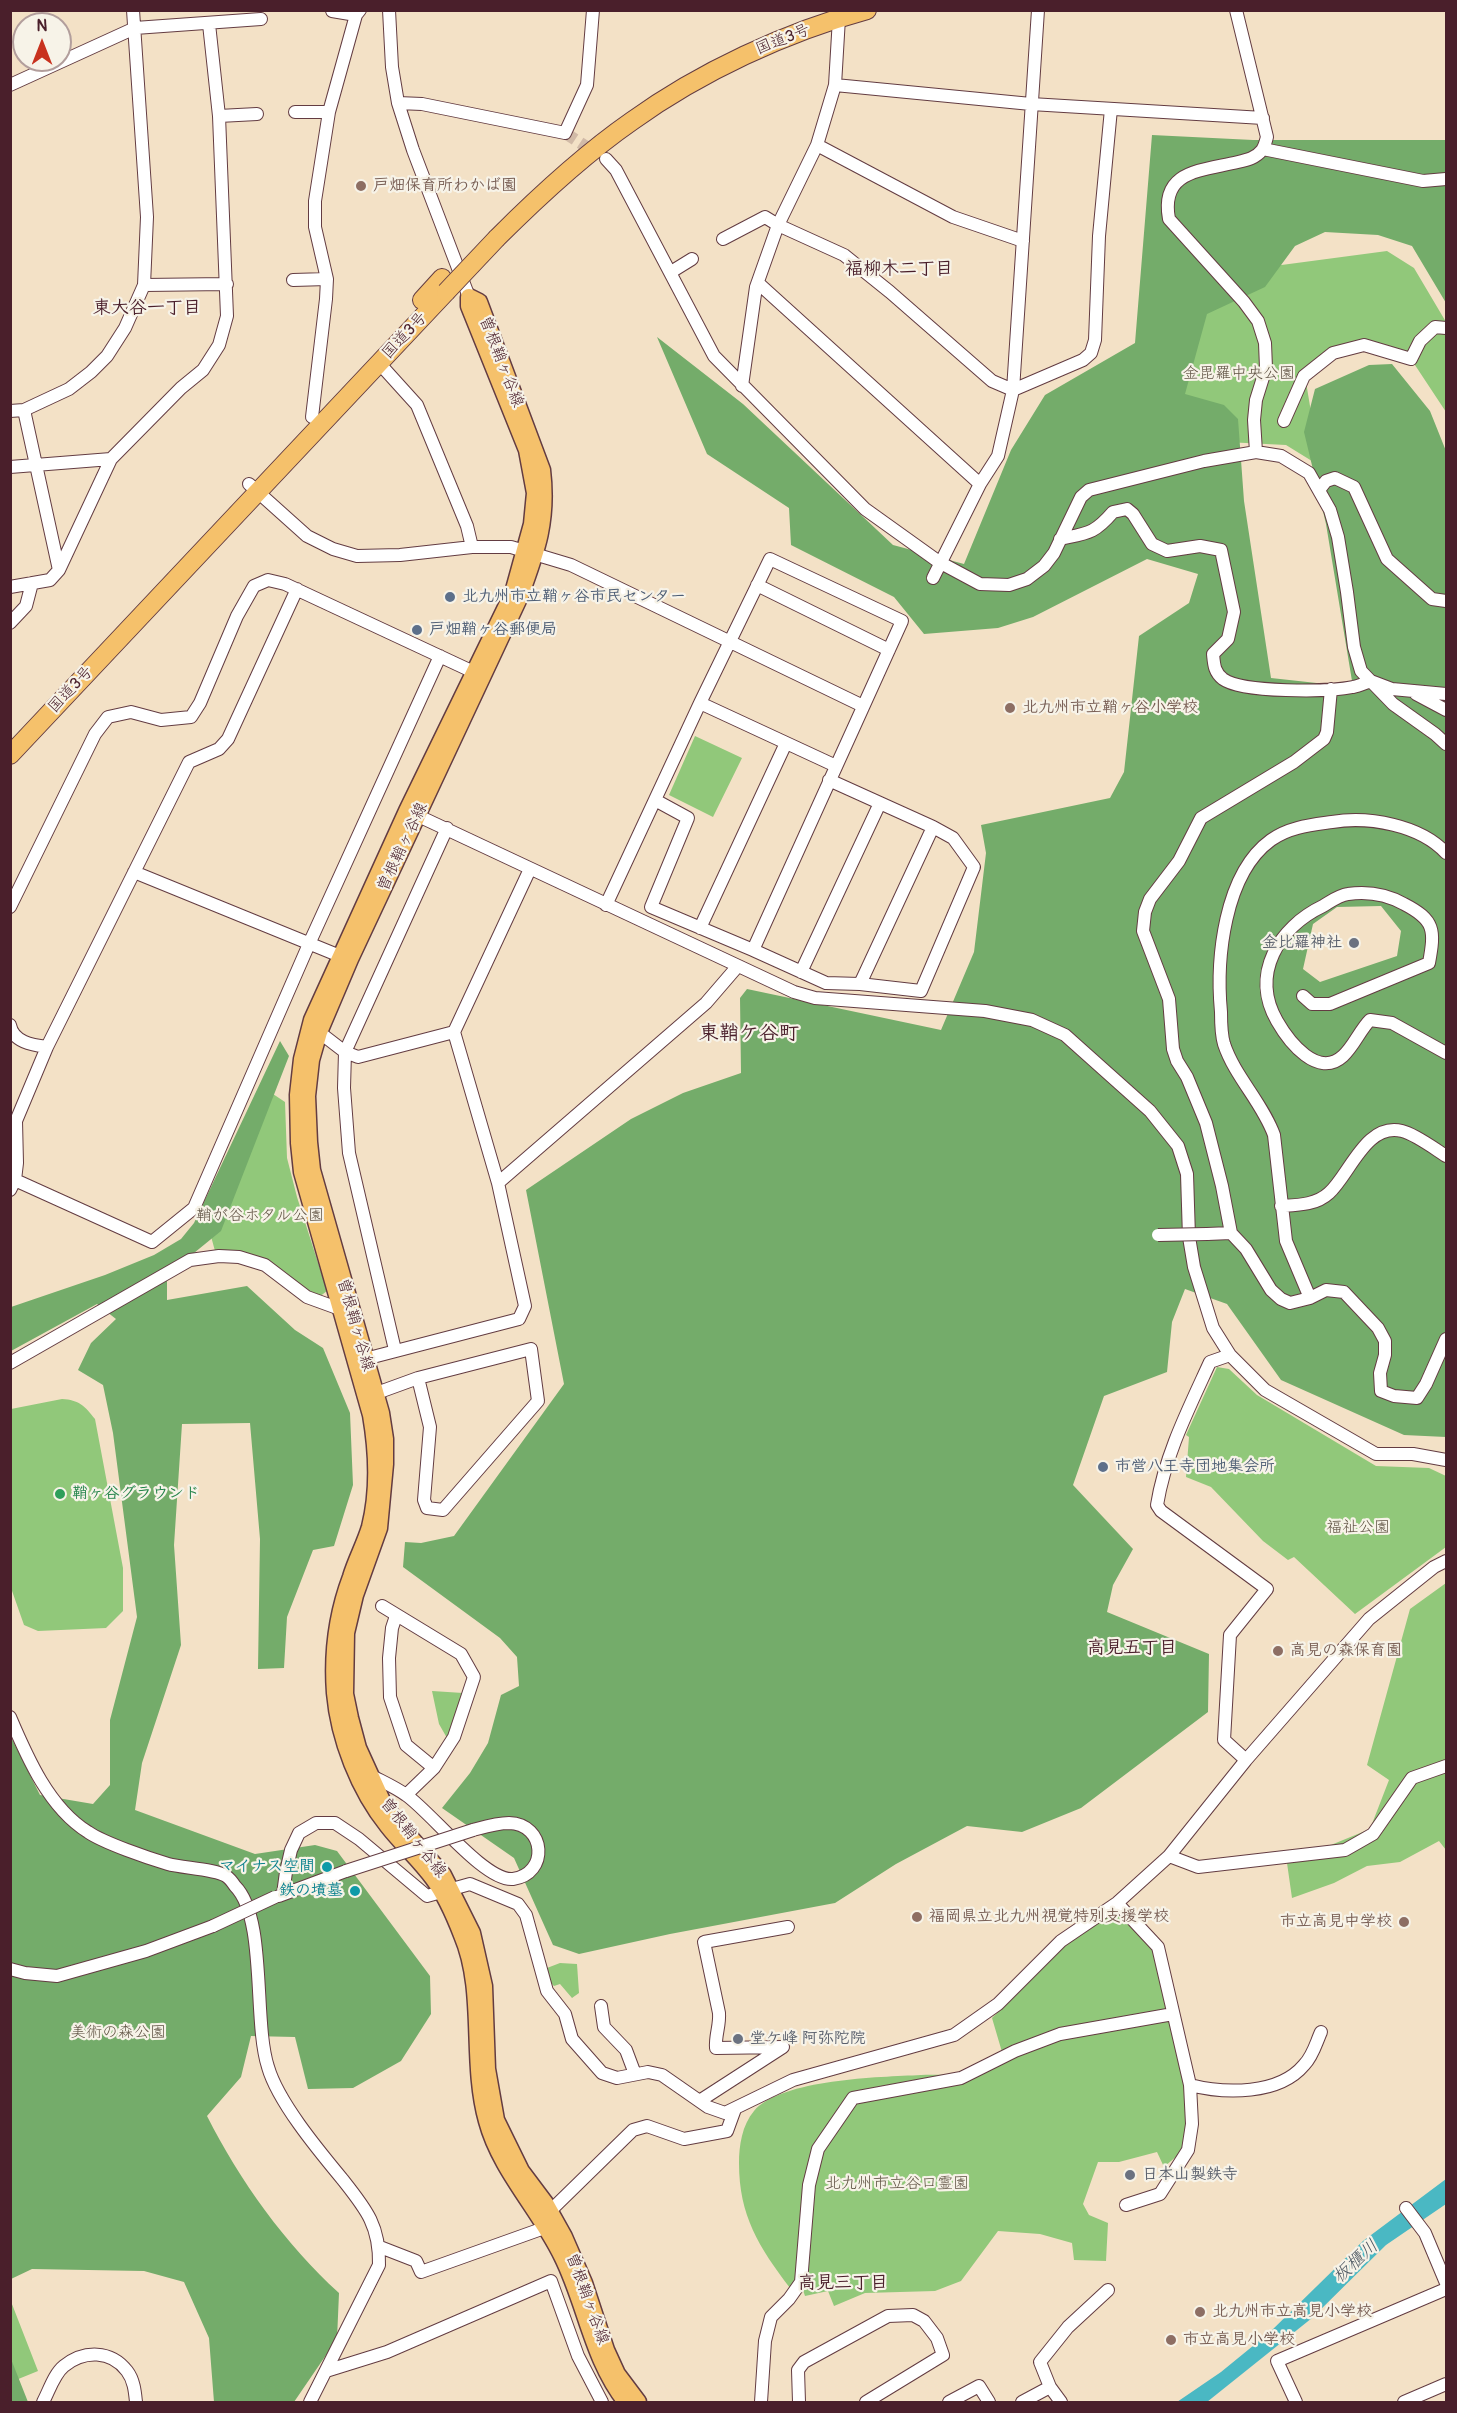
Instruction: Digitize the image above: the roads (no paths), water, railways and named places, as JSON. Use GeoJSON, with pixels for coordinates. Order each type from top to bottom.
{"type":"FeatureCollection","features":[{"type":"Feature","properties":{"kind":"highway","name":"国道3号"},"geometry":{"type":"LineString","coordinates":[[10,755],[253,488],[312,417],[494,232],[632,121],[688,86],[833,14],[867,10]]}},
{"type":"Feature","properties":{"kind":"highway","name":"国道3号"},"geometry":{"type":"LineString","coordinates":[[10,740],[253,488],[379,363],[444,285]]}},
{"type":"Feature","properties":{"kind":"main road","name":"曽根鞘ヶ谷線"},"geometry":{"type":"LineString","coordinates":[[469,297],[469,306],[527,450],[535,493],[531,553],[413,813],[319,1032],[311,1060],[308,1096],[312,1170],[381,1413],[385,1439],[384,1498],[379,1528],[351,1608],[346,1633],[345,1694],[358,1748],[383,1803],[442,1875],[463,1936],[472,1970],[477,2070],[487,2122],[512,2175],[546,2219],[579,2273],[606,2350],[617,2374],[638,2403]]}},
{"type":"Feature","properties":{"kind":"main road","name":"曽根鞘ヶ谷線"},"geometry":{"type":"LineString","coordinates":[[413,813],[340,956],[312,1020],[302,1059],[298,1095],[302,1172],[371,1415],[376,1464],[370,1526],[346,1592],[336,1632],[334,1661],[337,1703],[348,1750],[359,1779],[374,1807],[387,1825],[447,1891]]}},
{"type":"Feature","properties":{"kind":"main road","name":"曽根鞘ヶ谷線"},"geometry":{"type":"LineString","coordinates":[[546,2219],[564,2259],[607,2373],[626,2403]]}},
{"type":"Feature","properties":{"kind":"street"},"geometry":{"type":"LineString","coordinates":[[10,411],[24,410],[69,389],[91,372],[106,356],[125,328],[144,285],[147,217],[133,10]]}},
{"type":"Feature","properties":{"kind":"street"},"geometry":{"type":"LineString","coordinates":[[389,10],[392,67],[398,104],[469,297]]}},
{"type":"Feature","properties":{"kind":"street"},"geometry":{"type":"LineString","coordinates":[[398,104],[422,104],[565,133],[587,85],[593,10]]}},
{"type":"Feature","properties":{"kind":"street"},"geometry":{"type":"LineString","coordinates":[[933,578],[939,562],[998,456],[1013,390],[1038,10]]}},
{"type":"Feature","properties":{"kind":"street"},"geometry":{"type":"LineString","coordinates":[[1236,10],[1267,136],[1263,149],[1252,159],[1179,178],[1167,193],[1166,204],[1169,219],[1244,302],[1258,321],[1265,343],[1266,368],[1256,400],[1254,420],[1256,452]]}},
{"type":"Feature","properties":{"kind":"street"},"geometry":{"type":"LineString","coordinates":[[312,417],[327,279],[315,227],[315,201],[329,112],[358,13],[332,11]]}},
{"type":"Feature","properties":{"kind":"street"},"geometry":{"type":"LineString","coordinates":[[742,386],[758,283],[778,225],[817,145],[836,85],[833,14]]}},
{"type":"Feature","properties":{"kind":"street"},"geometry":{"type":"LineString","coordinates":[[10,85],[135,28],[261,19]]}},
{"type":"Feature","properties":{"kind":"street"},"geometry":{"type":"LineString","coordinates":[[10,587],[50,579],[60,572],[111,459],[181,388],[203,370],[219,345],[227,316],[227,284],[219,116],[209,24]]}},
{"type":"Feature","properties":{"kind":"street"},"geometry":{"type":"LineString","coordinates":[[836,85],[1031,104],[1263,118]]}},
{"type":"Feature","properties":{"kind":"street"},"geometry":{"type":"LineString","coordinates":[[723,239],[765,217],[844,255],[992,381],[1013,390],[1083,360],[1091,353],[1095,340],[1099,236],[1111,109]]}},
{"type":"Feature","properties":{"kind":"street"},"geometry":{"type":"LineString","coordinates":[[295,112],[329,112]]}},
{"type":"Feature","properties":{"kind":"street"},"geometry":{"type":"LineString","coordinates":[[219,116],[257,114]]}},
{"type":"Feature","properties":{"kind":"street"},"geometry":{"type":"LineString","coordinates":[[817,145],[954,217],[1023,241]]}},
{"type":"Feature","properties":{"kind":"street"},"geometry":{"type":"LineString","coordinates":[[1263,149],[1423,181],[1446,179]]}},
{"type":"Feature","properties":{"kind":"street"},"geometry":{"type":"LineString","coordinates":[[606,159],[616,170],[714,356],[865,509],[939,562],[980,584],[1009,585],[1027,579],[1044,566],[1081,497],[1089,490],[1204,461],[1256,452],[1281,456],[1309,473],[1330,510],[1338,537],[1354,647],[1361,671],[1393,704],[1436,734],[1446,744]]}},
{"type":"Feature","properties":{"kind":"street"},"geometry":{"type":"LineString","coordinates":[[670,272],[692,259]]}},
{"type":"Feature","properties":{"kind":"street"},"geometry":{"type":"LineString","coordinates":[[293,280],[327,279]]}},
{"type":"Feature","properties":{"kind":"street"},"geometry":{"type":"LineString","coordinates":[[758,283],[981,484]]}},
{"type":"Feature","properties":{"kind":"street"},"geometry":{"type":"LineString","coordinates":[[144,285],[227,284]]}},
{"type":"Feature","properties":{"kind":"street"},"geometry":{"type":"LineString","coordinates":[[1284,422],[1304,376],[1333,353],[1364,345],[1411,359],[1420,341],[1435,327],[1446,328]]}},
{"type":"Feature","properties":{"kind":"street"},"geometry":{"type":"LineString","coordinates":[[379,363],[417,405],[467,526],[472,547]]}},
{"type":"Feature","properties":{"kind":"street"},"geometry":{"type":"LineString","coordinates":[[24,410],[60,572]]}},
{"type":"Feature","properties":{"kind":"street"},"geometry":{"type":"LineString","coordinates":[[10,467],[111,459]]}},
{"type":"Feature","properties":{"kind":"street"},"geometry":{"type":"LineString","coordinates":[[1319,490],[1326,481],[1335,478],[1354,487],[1387,559],[1432,599],[1446,601]]}},
{"type":"Feature","properties":{"kind":"street"},"geometry":{"type":"LineString","coordinates":[[253,488],[307,536],[333,549],[357,556],[400,555],[472,547],[511,547],[571,565],[863,706]]}},
{"type":"Feature","properties":{"kind":"street"},"geometry":{"type":"LineString","coordinates":[[1060,539],[1089,533],[1099,528],[1113,512],[1127,509],[1133,514],[1152,544],[1167,551],[1200,546],[1221,550],[1234,612],[1228,639],[1213,654],[1214,669],[1224,679],[1244,687],[1268,690],[1331,689],[1353,687],[1371,681],[1392,689],[1446,694]]}},
{"type":"Feature","properties":{"kind":"street"},"geometry":{"type":"LineString","coordinates":[[606,905],[770,559],[902,621],[753,950]]}},
{"type":"Feature","properties":{"kind":"street"},"geometry":{"type":"LineString","coordinates":[[10,907],[95,734],[108,717],[131,712],[161,720],[191,717],[200,703],[237,616],[254,586],[268,580],[297,589],[478,674]]}},
{"type":"Feature","properties":{"kind":"street"},"geometry":{"type":"LineString","coordinates":[[10,623],[26,606],[32,583]]}},
{"type":"Feature","properties":{"kind":"street"},"geometry":{"type":"LineString","coordinates":[[757,585],[889,650]]}},
{"type":"Feature","properties":{"kind":"street"},"geometry":{"type":"LineString","coordinates":[[297,589],[228,738],[219,749],[189,762],[47,1047],[16,1121],[13,1185],[152,1242],[194,1208],[309,944],[440,656]]}},
{"type":"Feature","properties":{"kind":"street"},"geometry":{"type":"LineString","coordinates":[[1331,689],[1328,732],[1324,739],[1294,762],[1201,818],[1179,861],[1150,899],[1145,912],[1143,931],[1169,999],[1173,1048],[1177,1061],[1187,1077],[1206,1123],[1231,1233],[1246,1249],[1271,1290],[1290,1303],[1310,1298],[1326,1290],[1344,1292],[1378,1328],[1385,1341],[1385,1355],[1380,1373],[1381,1391],[1394,1396],[1417,1398],[1426,1384],[1446,1339]]}},
{"type":"Feature","properties":{"kind":"street"},"geometry":{"type":"LineString","coordinates":[[1412,692],[1446,710]]}},
{"type":"Feature","properties":{"kind":"street"},"geometry":{"type":"LineString","coordinates":[[700,703],[836,766]]}},
{"type":"Feature","properties":{"kind":"street"},"geometry":{"type":"LineString","coordinates":[[700,928],[786,743]]}},
{"type":"Feature","properties":{"kind":"street"},"geometry":{"type":"LineString","coordinates":[[655,800],[688,819],[651,907],[825,983],[921,990],[974,867],[953,838],[829,780]]}},
{"type":"Feature","properties":{"kind":"street"},"geometry":{"type":"LineString","coordinates":[[801,972],[879,803]]}},
{"type":"Feature","properties":{"kind":"street"},"geometry":{"type":"LineString","coordinates":[[413,813],[794,992],[815,998],[985,1011],[1032,1020],[1065,1035],[1150,1111],[1178,1146],[1187,1174],[1189,1237],[1194,1267],[1213,1328],[1230,1355],[1265,1390],[1376,1454],[1413,1454],[1446,1460]]}},
{"type":"Feature","properties":{"kind":"street"},"geometry":{"type":"LineString","coordinates":[[1310,1298],[1286,1241],[1274,1135],[1270,1124],[1231,1063],[1223,1041],[1219,987],[1224,930],[1240,878],[1252,857],[1272,839],[1296,828],[1340,821],[1387,823],[1426,837],[1446,853]]}},
{"type":"Feature","properties":{"kind":"street"},"geometry":{"type":"LineString","coordinates":[[860,984],[933,827]]}},
{"type":"Feature","properties":{"kind":"street"},"geometry":{"type":"LineString","coordinates":[[395,1350],[349,1153],[345,1098],[345,1052],[447,828]]}},
{"type":"Feature","properties":{"kind":"street"},"geometry":{"type":"LineString","coordinates":[[365,1359],[519,1318],[525,1306],[498,1183],[454,1032],[530,869]]}},
{"type":"Feature","properties":{"kind":"street"},"geometry":{"type":"LineString","coordinates":[[134,872],[340,956]]}},
{"type":"Feature","properties":{"kind":"street"},"geometry":{"type":"LineString","coordinates":[[1303,996],[1312,1004],[1330,1004],[1429,963],[1431,926],[1426,916],[1382,893],[1345,894],[1310,912],[1278,942],[1272,953],[1267,972],[1268,994],[1276,1020],[1291,1042],[1309,1059],[1320,1062],[1337,1061],[1346,1054],[1370,1020],[1392,1023],[1446,1053]]}},
{"type":"Feature","properties":{"kind":"street"},"geometry":{"type":"LineString","coordinates":[[498,1183],[706,1003],[737,967]]}},
{"type":"Feature","properties":{"kind":"street"},"geometry":{"type":"LineString","coordinates":[[10,1025],[17,1038],[47,1047]]}},
{"type":"Feature","properties":{"kind":"street"},"geometry":{"type":"LineString","coordinates":[[319,1032],[345,1052],[358,1056],[454,1032]]}},
{"type":"Feature","properties":{"kind":"street"},"geometry":{"type":"LineString","coordinates":[[1281,1206],[1308,1204],[1329,1194],[1368,1142],[1386,1131],[1403,1131],[1446,1156]]}},
{"type":"Feature","properties":{"kind":"street"},"geometry":{"type":"LineString","coordinates":[[1158,1235],[1231,1233]]}},
{"type":"Feature","properties":{"kind":"street"},"geometry":{"type":"LineString","coordinates":[[10,1364],[190,1260],[219,1256],[239,1257],[265,1265],[307,1297],[340,1309]]}},
{"type":"Feature","properties":{"kind":"street"},"geometry":{"type":"LineString","coordinates":[[374,1394],[418,1378],[531,1349],[538,1401],[442,1510],[427,1508],[424,1500],[430,1427],[418,1378]]}},
{"type":"Feature","properties":{"kind":"street"},"geometry":{"type":"LineString","coordinates":[[1230,1355],[1210,1362],[1177,1436],[1160,1483],[1157,1505],[1161,1511],[1267,1589],[1230,1635],[1224,1740],[1246,1760]]}},
{"type":"Feature","properties":{"kind":"street"},"geometry":{"type":"LineString","coordinates":[[279,1895],[299,1833],[316,1823],[335,1823],[359,1839],[427,1896],[470,1884],[518,1904],[526,1915],[547,1991],[565,2014],[572,2039],[602,2073],[617,2078],[648,2072],[662,2075],[708,2107],[725,2113],[793,2080],[954,2035],[998,2004],[1061,1941],[1117,1903],[1169,1856],[1246,1760],[1369,1619],[1434,1567],[1446,1561]]}},
{"type":"Feature","properties":{"kind":"street"},"geometry":{"type":"LineString","coordinates":[[382,1606],[461,1654],[474,1677],[454,1737],[434,1768],[406,1795]]}},
{"type":"Feature","properties":{"kind":"street"},"geometry":{"type":"LineString","coordinates":[[396,1616],[392,1628],[389,1659],[390,1697],[406,1745],[434,1768]]}},
{"type":"Feature","properties":{"kind":"street"},"geometry":{"type":"LineString","coordinates":[[10,1717],[38,1775],[53,1799],[88,1833],[168,1864],[225,1875],[238,1888],[249,1909],[260,1990],[261,2038],[268,2068],[286,2102],[311,2139],[362,2202],[380,2247],[379,2265],[310,2403]]}},
{"type":"Feature","properties":{"kind":"street"},"geometry":{"type":"LineString","coordinates":[[1169,1856],[1198,1867],[1345,1850],[1373,1834],[1412,1778],[1446,1766]]}},
{"type":"Feature","properties":{"kind":"street"},"geometry":{"type":"LineString","coordinates":[[10,1968],[25,1973],[57,1976],[146,1951],[213,1926],[279,1895],[346,1871],[473,1830],[510,1823],[530,1830],[538,1843],[537,1861],[532,1871],[524,1877],[510,1879],[490,1871],[406,1795],[369,1774]]}},
{"type":"Feature","properties":{"kind":"street"},"geometry":{"type":"LineString","coordinates":[[1117,1903],[1158,1947],[1190,2085],[1192,2124],[1188,2150],[1160,2194],[1125,2205]]}},
{"type":"Feature","properties":{"kind":"street"},"geometry":{"type":"LineString","coordinates":[[701,2100],[783,2047],[716,2048],[715,2036],[720,2023],[719,2013],[704,1942],[788,1927]]}},
{"type":"Feature","properties":{"kind":"street"},"geometry":{"type":"LineString","coordinates":[[601,2006],[604,2027],[626,2050],[635,2074]]}},
{"type":"Feature","properties":{"kind":"street"},"geometry":{"type":"LineString","coordinates":[[761,2403],[765,2341],[771,2317],[789,2299],[801,2282],[809,2185],[818,2150],[853,2098],[961,2078],[1015,2050],[1060,2034],[1173,2013]]}},
{"type":"Feature","properties":{"kind":"street"},"geometry":{"type":"LineString","coordinates":[[1190,2085],[1212,2091],[1272,2087],[1305,2065],[1321,2032]]}},
{"type":"Feature","properties":{"kind":"street"},"geometry":{"type":"LineString","coordinates":[[380,2247],[416,2261],[421,2272],[546,2219],[633,2130],[646,2126],[684,2139],[727,2131],[735,2109]]}},
{"type":"Feature","properties":{"kind":"street"},"geometry":{"type":"LineString","coordinates":[[1406,2208],[1425,2233],[1446,2283]]}},
{"type":"Feature","properties":{"kind":"street"},"geometry":{"type":"LineString","coordinates":[[326,2371],[387,2352],[551,2281],[578,2356],[602,2403]]}},
{"type":"Feature","properties":{"kind":"street"},"geometry":{"type":"LineString","coordinates":[[1296,2403],[1277,2361],[1446,2289]]}},
{"type":"Feature","properties":{"kind":"street"},"geometry":{"type":"LineString","coordinates":[[1061,2403],[1050,2386],[1040,2362],[1068,2327],[1108,2290]]}},
{"type":"Feature","properties":{"kind":"street"},"geometry":{"type":"LineString","coordinates":[[800,2403],[798,2370],[804,2362],[888,2316],[913,2315],[924,2321],[937,2338],[943,2355],[866,2403]]}},
{"type":"Feature","properties":{"kind":"street"},"geometry":{"type":"LineString","coordinates":[[43,2403],[64,2366],[81,2357],[101,2354],[119,2363],[128,2371],[135,2391],[136,2403]]}},
{"type":"Feature","properties":{"kind":"street"},"geometry":{"type":"LineString","coordinates":[[1404,2403],[1446,2384]]}},
{"type":"Feature","properties":{"kind":"street"},"geometry":{"type":"LineString","coordinates":[[949,2403],[979,2386],[989,2403]]}},
{"type":"Feature","properties":{"kind":"street"},"geometry":{"type":"LineString","coordinates":[[1022,2403],[1050,2386]]}},
{"type":"Feature","properties":{"kind":"water","name":"板櫃川"},"geometry":{"type":"Polygon","coordinates":[[[1446,2179],[1446,2204],[1386,2245],[1312,2318],[1207,2402],[1177,2402],[1221,2372],[1270,2332],[1363,2241],[1446,2179]]]}},
{"type":"Feature","properties":{"kind":"tunnel"},"geometry":{"type":"LineString","coordinates":[[565,133],[596,153]]}},
{"type":"Feature","properties":{"kind":"place","name":"戸畑保育所わかば園"},"geometry":{"type":"Point","coordinates":[361,186]}},
{"type":"Feature","properties":{"kind":"place","name":"北九州市立鞘ヶ谷市民センター"},"geometry":{"type":"Point","coordinates":[450,597]}},
{"type":"Feature","properties":{"kind":"place","name":"戸畑鞘ヶ谷郵便局"},"geometry":{"type":"Point","coordinates":[417,630]}},
{"type":"Feature","properties":{"kind":"place","name":"北九州市立鞘ヶ谷小学校"},"geometry":{"type":"Point","coordinates":[1010,708]}},
{"type":"Feature","properties":{"kind":"place","name":"金比羅神社"},"geometry":{"type":"Point","coordinates":[1354,943]}},
{"type":"Feature","properties":{"kind":"place","name":"市営八王寺団地集会所"},"geometry":{"type":"Point","coordinates":[1103,1467]}},
{"type":"Feature","properties":{"kind":"place","name":"鞘ヶ谷グラウンド"},"geometry":{"type":"Point","coordinates":[60,1494]}},
{"type":"Feature","properties":{"kind":"place","name":"高見の森保育園"},"geometry":{"type":"Point","coordinates":[1278,1651]}},
{"type":"Feature","properties":{"kind":"place","name":"マイナス空間"},"geometry":{"type":"Point","coordinates":[327,1867]}},
{"type":"Feature","properties":{"kind":"place","name":"鉄の墳墓"},"geometry":{"type":"Point","coordinates":[355,1891]}},
{"type":"Feature","properties":{"kind":"place","name":"福岡県立北九州視覚特別支援学校"},"geometry":{"type":"Point","coordinates":[917,1917]}},
{"type":"Feature","properties":{"kind":"place","name":"市立高見中学校"},"geometry":{"type":"Point","coordinates":[1404,1922]}},
{"type":"Feature","properties":{"kind":"place","name":"堂ケ峰 阿弥陀院"},"geometry":{"type":"Point","coordinates":[738,2039]}},
{"type":"Feature","properties":{"kind":"place","name":"日本山製鉄寺"},"geometry":{"type":"Point","coordinates":[1130,2175]}},
{"type":"Feature","properties":{"kind":"place","name":"北九州市立高見小学校"},"geometry":{"type":"Point","coordinates":[1200,2312]}},
{"type":"Feature","properties":{"kind":"place","name":"市立高見小学校"},"geometry":{"type":"Point","coordinates":[1171,2340]}},
{"type":"Feature","properties":{"kind":"district","name":"福柳木二丁目"},"geometry":{"type":"Point","coordinates":[899,269]}},
{"type":"Feature","properties":{"kind":"district","name":"東大谷一丁目"},"geometry":{"type":"Point","coordinates":[147,308]}},
{"type":"Feature","properties":{"kind":"district","name":"東鞘ケ谷町"},"geometry":{"type":"Point","coordinates":[749,1034]}},
{"type":"Feature","properties":{"kind":"district","name":"高見五丁目"},"geometry":{"type":"Point","coordinates":[1132,1648]}},
{"type":"Feature","properties":{"kind":"district","name":"高見三丁目"},"geometry":{"type":"Point","coordinates":[843,2283]}},
{"type":"Feature","properties":{"kind":"park label","name":"金毘羅中央公園"},"geometry":{"type":"Point","coordinates":[1239,374]}},
{"type":"Feature","properties":{"kind":"park label","name":"鞘が谷ホタル公園"},"geometry":{"type":"Point","coordinates":[260,1216]}},
{"type":"Feature","properties":{"kind":"park label","name":"福祉公園"},"geometry":{"type":"Point","coordinates":[1358,1528]}},
{"type":"Feature","properties":{"kind":"park label","name":"美術の森公園"},"geometry":{"type":"Point","coordinates":[118,2033]}},
{"type":"Feature","properties":{"kind":"park label","name":"北九州市立谷口霊園"},"geometry":{"type":"Point","coordinates":[897,2184]}}]}
